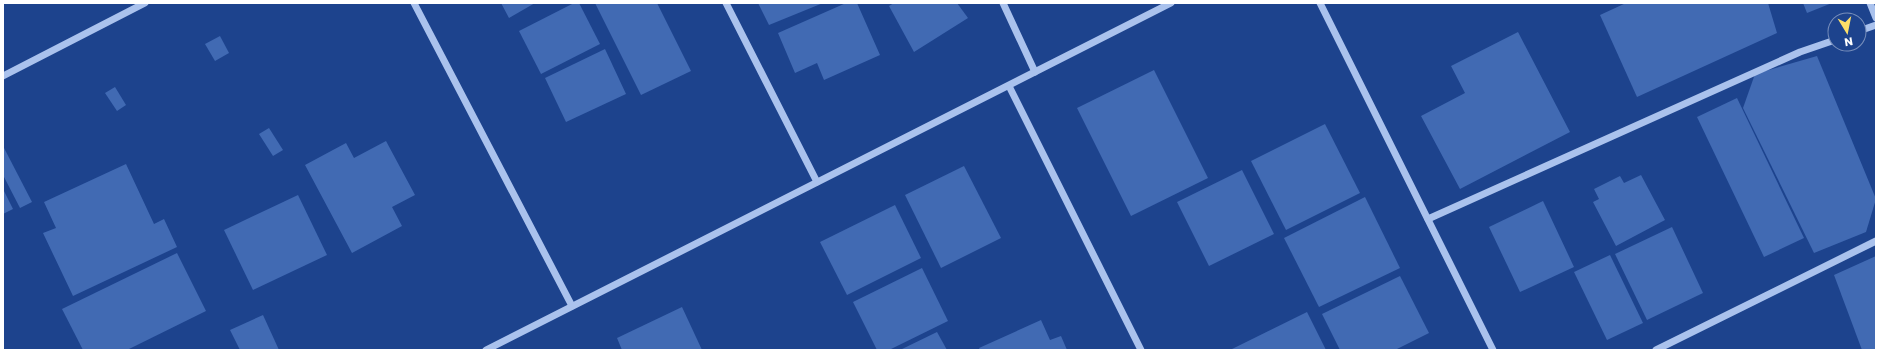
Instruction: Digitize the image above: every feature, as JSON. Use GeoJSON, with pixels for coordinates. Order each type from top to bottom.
{"type":"FeatureCollection","features":[{"type":"Feature","properties":{"kind":"street"},"geometry":{"type":"LineString","coordinates":[[3,76],[145,3]]}},
{"type":"Feature","properties":{"kind":"street"},"geometry":{"type":"LineString","coordinates":[[414,3],[572,306]]}},
{"type":"Feature","properties":{"kind":"street"},"geometry":{"type":"LineString","coordinates":[[726,3],[817,182]]}},
{"type":"Feature","properties":{"kind":"street"},"geometry":{"type":"LineString","coordinates":[[1003,3],[1035,72]]}},
{"type":"Feature","properties":{"kind":"street"},"geometry":{"type":"LineString","coordinates":[[486,350],[1171,3]]}},
{"type":"Feature","properties":{"kind":"street"},"geometry":{"type":"LineString","coordinates":[[1320,3],[1493,350]]}},
{"type":"Feature","properties":{"kind":"street"},"geometry":{"type":"LineString","coordinates":[[1870,3],[1876,18]]}},
{"type":"Feature","properties":{"kind":"street"},"geometry":{"type":"LineString","coordinates":[[1428,219],[1792,55],[1827,43]]}},
{"type":"Feature","properties":{"kind":"street"},"geometry":{"type":"LineString","coordinates":[[1009,86],[1141,350]]}},
{"type":"Feature","properties":{"kind":"street"},"geometry":{"type":"LineString","coordinates":[[1656,350],[1876,241]]}},
{"type":"Feature","properties":{"kind":"building"},"geometry":{"type":"Polygon","coordinates":[[[501,3],[535,3],[509,18],[501,3]]]}},
{"type":"Feature","properties":{"kind":"building"},"geometry":{"type":"Polygon","coordinates":[[[574,3],[579,3],[600,44],[541,74],[519,31],[574,3]]]}},
{"type":"Feature","properties":{"kind":"building"},"geometry":{"type":"Polygon","coordinates":[[[595,3],[657,3],[691,71],[641,95],[595,3]]]}},
{"type":"Feature","properties":{"kind":"building"},"geometry":{"type":"Polygon","coordinates":[[[758,3],[823,3],[769,25],[758,3]]]}},
{"type":"Feature","properties":{"kind":"building"},"geometry":{"type":"Polygon","coordinates":[[[846,3],[857,3],[880,55],[824,80],[817,63],[795,73],[778,33],[846,3]]]}},
{"type":"Feature","properties":{"kind":"building"},"geometry":{"type":"Polygon","coordinates":[[[894,3],[957,3],[968,18],[914,52],[889,6],[894,3]]]}},
{"type":"Feature","properties":{"kind":"building"},"geometry":{"type":"Polygon","coordinates":[[[1626,3],[1768,3],[1777,33],[1637,97],[1600,15],[1626,3]]]}},
{"type":"Feature","properties":{"kind":"building"},"geometry":{"type":"Polygon","coordinates":[[[1803,3],[1832,3],[1807,13],[1803,3]]]}},
{"type":"Feature","properties":{"kind":"building"},"geometry":{"type":"Polygon","coordinates":[[[1518,32],[1570,132],[1460,189],[1421,116],[1465,93],[1451,66],[1518,32]]]}},
{"type":"Feature","properties":{"kind":"building"},"geometry":{"type":"Polygon","coordinates":[[[220,36],[229,53],[215,61],[205,44],[220,36]]]}},
{"type":"Feature","properties":{"kind":"building"},"geometry":{"type":"Polygon","coordinates":[[[605,49],[626,94],[566,122],[545,78],[605,49]]]}},
{"type":"Feature","properties":{"kind":"building"},"geometry":{"type":"Polygon","coordinates":[[[1817,56],[1876,199],[1866,232],[1814,253],[1743,108],[1755,74],[1817,56]]]}},
{"type":"Feature","properties":{"kind":"building"},"geometry":{"type":"Polygon","coordinates":[[[1154,70],[1208,178],[1131,216],[1077,108],[1154,70]]]}},
{"type":"Feature","properties":{"kind":"building"},"geometry":{"type":"Polygon","coordinates":[[[115,87],[126,105],[117,111],[105,93],[115,87]]]}},
{"type":"Feature","properties":{"kind":"building"},"geometry":{"type":"Polygon","coordinates":[[[1737,98],[1804,238],[1764,257],[1697,117],[1737,98]]]}},
{"type":"Feature","properties":{"kind":"building"},"geometry":{"type":"Polygon","coordinates":[[[1325,124],[1360,193],[1286,230],[1251,161],[1325,124]]]}},
{"type":"Feature","properties":{"kind":"building"},"geometry":{"type":"Polygon","coordinates":[[[269,128],[283,150],[273,156],[259,134],[269,128]]]}},
{"type":"Feature","properties":{"kind":"building"},"geometry":{"type":"Polygon","coordinates":[[[386,141],[415,195],[392,207],[402,226],[352,253],[305,165],[346,143],[354,158],[386,141]]]}},
{"type":"Feature","properties":{"kind":"building"},"geometry":{"type":"Polygon","coordinates":[[[3,146],[32,202],[20,208],[3,175],[3,146]]]}},
{"type":"Feature","properties":{"kind":"building"},"geometry":{"type":"Polygon","coordinates":[[[126,164],[154,224],[164,219],[177,247],[73,296],[43,233],[56,228],[44,202],[126,164]]]}},
{"type":"Feature","properties":{"kind":"building"},"geometry":{"type":"Polygon","coordinates":[[[964,166],[1001,238],[941,268],[905,195],[964,166]]]}},
{"type":"Feature","properties":{"kind":"building"},"geometry":{"type":"Polygon","coordinates":[[[1242,170],[1274,234],[1209,266],[1177,202],[1242,170]]]}},
{"type":"Feature","properties":{"kind":"building"},"geometry":{"type":"Polygon","coordinates":[[[1641,175],[1665,220],[1616,246],[1593,202],[1599,199],[1594,189],[1620,176],[1624,183],[1641,175]]]}},
{"type":"Feature","properties":{"kind":"building"},"geometry":{"type":"Polygon","coordinates":[[[3,189],[13,209],[3,214],[3,189]]]}},
{"type":"Feature","properties":{"kind":"building"},"geometry":{"type":"Polygon","coordinates":[[[298,195],[327,255],[253,290],[224,230],[298,195]]]}},
{"type":"Feature","properties":{"kind":"building"},"geometry":{"type":"Polygon","coordinates":[[[1365,197],[1400,268],[1319,307],[1284,238],[1365,197]]]}},
{"type":"Feature","properties":{"kind":"building"},"geometry":{"type":"Polygon","coordinates":[[[1543,201],[1574,267],[1520,292],[1489,227],[1543,201]]]}},
{"type":"Feature","properties":{"kind":"building"},"geometry":{"type":"Polygon","coordinates":[[[895,205],[921,258],[847,295],[820,242],[895,205]]]}},
{"type":"Feature","properties":{"kind":"building"},"geometry":{"type":"Polygon","coordinates":[[[1672,227],[1703,293],[1647,320],[1615,254],[1672,227]]]}},
{"type":"Feature","properties":{"kind":"building"},"geometry":{"type":"Polygon","coordinates":[[[177,253],[206,311],[127,350],[83,350],[62,309],[177,253]]]}},
{"type":"Feature","properties":{"kind":"building"},"geometry":{"type":"Polygon","coordinates":[[[1610,255],[1643,323],[1607,340],[1574,272],[1610,255]]]}},
{"type":"Feature","properties":{"kind":"building"},"geometry":{"type":"Polygon","coordinates":[[[1876,256],[1876,350],[1862,350],[1834,275],[1876,256]]]}},
{"type":"Feature","properties":{"kind":"building"},"geometry":{"type":"Polygon","coordinates":[[[922,268],[948,321],[889,350],[877,350],[853,302],[922,268]]]}},
{"type":"Feature","properties":{"kind":"building"},"geometry":{"type":"Polygon","coordinates":[[[1400,276],[1429,333],[1395,350],[1340,350],[1322,314],[1400,276]]]}},
{"type":"Feature","properties":{"kind":"building"},"geometry":{"type":"Polygon","coordinates":[[[682,307],[702,350],[622,350],[617,338],[682,307]]]}},
{"type":"Feature","properties":{"kind":"building"},"geometry":{"type":"Polygon","coordinates":[[[1307,312],[1326,350],[1230,350],[1307,312]]]}},
{"type":"Feature","properties":{"kind":"building"},"geometry":{"type":"Polygon","coordinates":[[[263,315],[279,350],[240,350],[230,330],[263,315]]]}},
{"type":"Feature","properties":{"kind":"building"},"geometry":{"type":"Polygon","coordinates":[[[1041,320],[1050,340],[1061,336],[1067,350],[980,350],[979,348],[1041,320]]]}},
{"type":"Feature","properties":{"kind":"building"},"geometry":{"type":"Polygon","coordinates":[[[937,332],[947,350],[900,350],[937,332]]]}}]}
